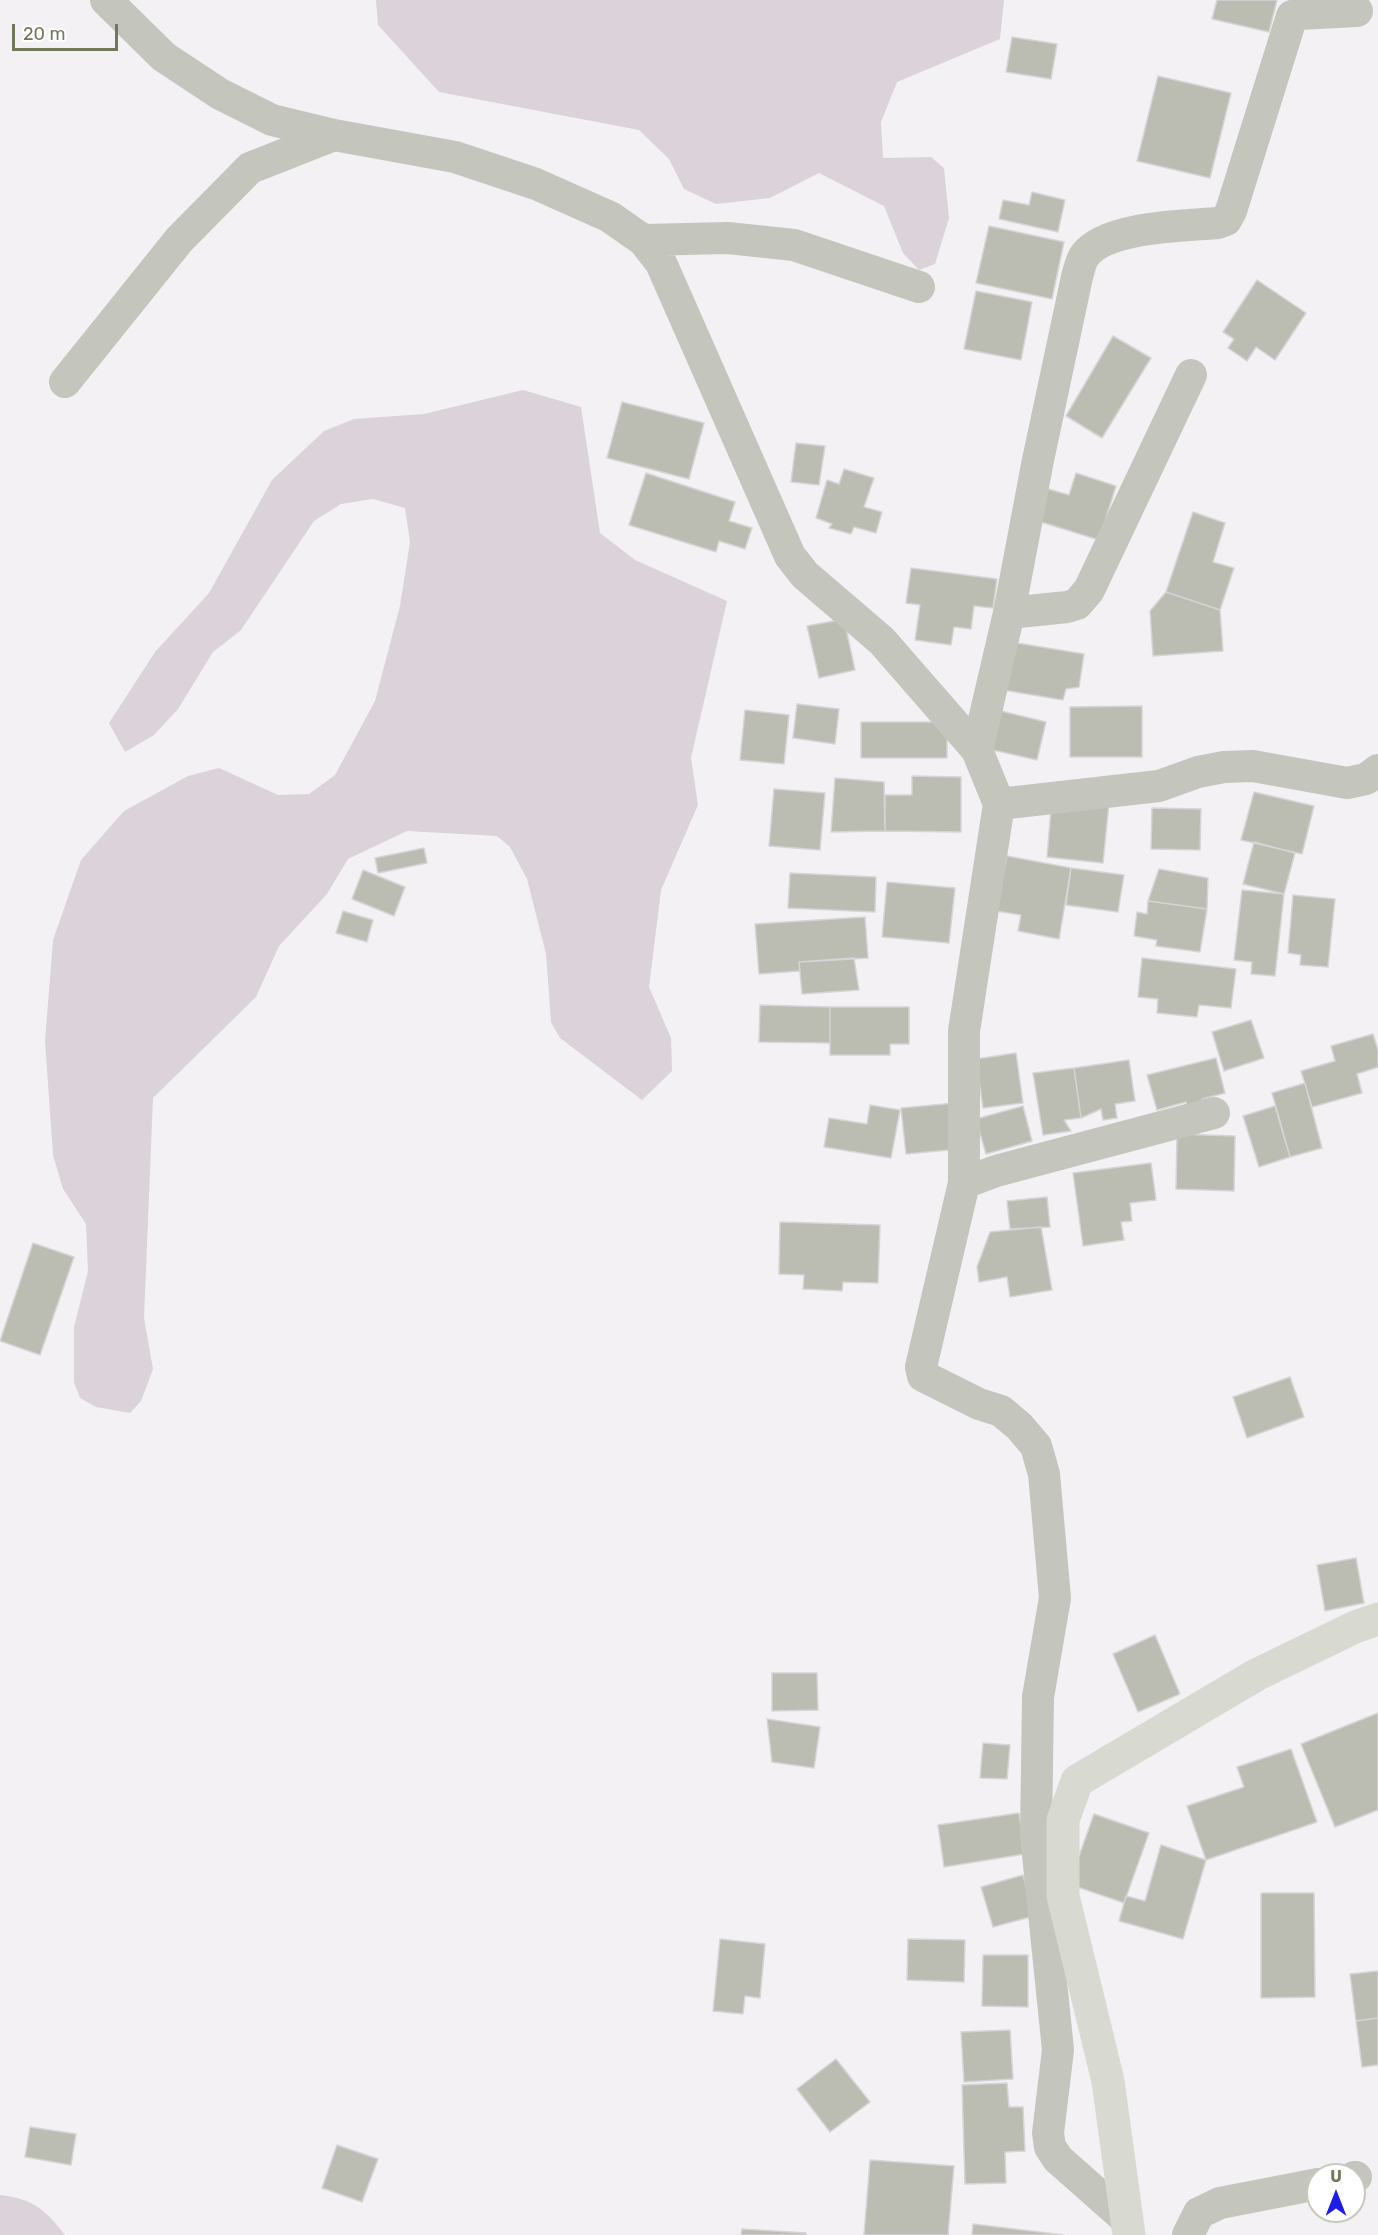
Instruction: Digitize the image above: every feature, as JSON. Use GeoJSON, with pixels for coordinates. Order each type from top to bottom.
{"type":"FeatureCollection","features":[{"type":"Feature","properties":{"kind":"street"},"geometry":{"type":"LineString","coordinates":[[106,0],[164,57],[219,94],[272,120],[334,135],[455,157],[536,184],[610,217],[643,240],[661,263],[790,556],[805,575],[882,641],[977,750],[999,804],[964,1031],[964,1183],[921,1367],[923,1377],[933,1384],[1001,1412],[1019,1426],[1036,1446],[1044,1474],[1055,1598],[1038,1696],[1036,1835],[1058,2050],[1048,2133],[1050,2147],[1058,2159],[1128,2228]]}},
{"type":"Feature","properties":{"kind":"street"},"geometry":{"type":"LineString","coordinates":[[977,750],[1009,613],[1038,460],[1077,277],[1084,255],[1098,245],[1138,230],[1218,223],[1226,220],[1231,212],[1292,16],[1357,10]]}},
{"type":"Feature","properties":{"kind":"street"},"geometry":{"type":"LineString","coordinates":[[65,382],[179,240],[250,168],[334,135]]}},
{"type":"Feature","properties":{"kind":"street"},"geometry":{"type":"LineString","coordinates":[[643,240],[728,237],[794,245],[919,287]]}},
{"type":"Feature","properties":{"kind":"street"},"geometry":{"type":"LineString","coordinates":[[1009,613],[1067,607],[1077,604],[1089,590],[1191,375]]}},
{"type":"Feature","properties":{"kind":"street"},"geometry":{"type":"LineString","coordinates":[[999,804],[1159,786],[1198,772],[1224,767],[1253,766],[1347,783],[1366,778],[1378,770]]}},
{"type":"Feature","properties":{"kind":"street"},"geometry":{"type":"LineString","coordinates":[[964,1183],[996,1171],[1214,1113]]}},
{"type":"Feature","properties":{"kind":"street"},"geometry":{"type":"LineString","coordinates":[[1128,2228],[1108,2080],[1063,1896],[1063,1820],[1077,1781],[1256,1675],[1355,1627],[1378,1619]]}},
{"type":"Feature","properties":{"kind":"street"},"geometry":{"type":"LineString","coordinates":[[1188,2235],[1199,2213],[1220,2203],[1306,2186]]}},
{"type":"Feature","properties":{"kind":"shaded area"},"geometry":{"type":"Polygon","coordinates":[[[376,0],[1004,0],[1000,39],[897,82],[881,122],[883,158],[931,157],[944,168],[949,218],[935,264],[919,270],[903,253],[884,206],[819,173],[770,198],[716,204],[684,189],[669,159],[639,130],[439,92],[378,25],[376,0]]]}},
{"type":"Feature","properties":{"kind":"shaded area"},"geometry":{"type":"Polygon","coordinates":[[[523,390],[581,407],[600,533],[635,560],[727,601],[691,758],[698,805],[661,890],[649,987],[671,1038],[672,1071],[642,1100],[560,1038],[551,1022],[546,954],[527,879],[510,847],[497,836],[407,831],[348,859],[327,894],[279,946],[256,997],[153,1098],[144,1318],[153,1369],[141,1401],[130,1413],[96,1407],[80,1398],[74,1382],[74,1327],[88,1271],[86,1224],[63,1189],[53,1155],[45,1041],[53,940],[81,860],[124,811],[188,776],[219,768],[278,795],[309,794],[335,775],[375,701],[400,606],[410,542],[405,508],[373,499],[341,504],[314,521],[241,630],[213,652],[178,709],[154,735],[125,752],[109,723],[155,652],[209,593],[272,480],[324,431],[354,419],[424,414],[523,390]]]}},
{"type":"Feature","properties":{"kind":"shaded area"},"geometry":{"type":"Polygon","coordinates":[[[0,2195],[21,2199],[37,2207],[51,2218],[65,2235],[0,2235],[0,2195]]]}},
{"type":"Feature","properties":{"kind":"building"},"geometry":{"type":"Polygon","coordinates":[[[1217,0],[1277,0],[1269,32],[1212,19],[1217,0]]]}},
{"type":"Feature","properties":{"kind":"building"},"geometry":{"type":"Polygon","coordinates":[[[1012,37],[1057,44],[1051,79],[1006,72],[1012,37]]]}},
{"type":"Feature","properties":{"kind":"building"},"geometry":{"type":"Polygon","coordinates":[[[1158,76],[1231,93],[1210,178],[1137,161],[1158,76]]]}},
{"type":"Feature","properties":{"kind":"building"},"geometry":{"type":"Polygon","coordinates":[[[1032,192],[1065,200],[1058,232],[999,219],[1003,200],[1029,205],[1032,192]]]}},
{"type":"Feature","properties":{"kind":"building"},"geometry":{"type":"Polygon","coordinates":[[[989,226],[1064,242],[1052,299],[976,283],[989,226]]]}},
{"type":"Feature","properties":{"kind":"building"},"geometry":{"type":"Polygon","coordinates":[[[1257,280],[1306,313],[1275,360],[1256,347],[1247,361],[1228,348],[1234,339],[1223,332],[1257,280]]]}},
{"type":"Feature","properties":{"kind":"building"},"geometry":{"type":"Polygon","coordinates":[[[976,291],[1032,302],[1021,360],[964,349],[976,291]]]}},
{"type":"Feature","properties":{"kind":"building"},"geometry":{"type":"Polygon","coordinates":[[[1113,336],[1151,358],[1102,438],[1066,416],[1113,336]]]}},
{"type":"Feature","properties":{"kind":"building"},"geometry":{"type":"Polygon","coordinates":[[[622,402],[704,423],[689,479],[607,458],[622,402]]]}},
{"type":"Feature","properties":{"kind":"building"},"geometry":{"type":"Polygon","coordinates":[[[796,443],[825,446],[819,485],[791,482],[796,443]]]}},
{"type":"Feature","properties":{"kind":"building"},"geometry":{"type":"Polygon","coordinates":[[[844,469],[874,478],[864,507],[882,512],[876,533],[854,527],[851,534],[829,528],[832,524],[816,518],[827,480],[839,484],[844,469]]]}},
{"type":"Feature","properties":{"kind":"building"},"geometry":{"type":"Polygon","coordinates":[[[646,473],[735,502],[729,521],[752,528],[745,549],[719,541],[716,552],[629,525],[646,473]]]}},
{"type":"Feature","properties":{"kind":"building"},"geometry":{"type":"Polygon","coordinates":[[[1076,473],[1116,486],[1099,540],[1038,521],[1048,489],[1069,495],[1076,473]]]}},
{"type":"Feature","properties":{"kind":"building"},"geometry":{"type":"Polygon","coordinates":[[[1193,512],[1225,523],[1213,562],[1234,568],[1220,610],[1166,592],[1193,512]]]}},
{"type":"Feature","properties":{"kind":"building"},"geometry":{"type":"Polygon","coordinates":[[[911,568],[997,579],[993,608],[974,606],[971,629],[954,627],[951,645],[915,640],[920,605],[906,603],[911,568]]]}},
{"type":"Feature","properties":{"kind":"building"},"geometry":{"type":"Polygon","coordinates":[[[1166,592],[1220,610],[1223,651],[1153,656],[1150,611],[1166,592]]]}},
{"type":"Feature","properties":{"kind":"building"},"geometry":{"type":"Polygon","coordinates":[[[844,619],[855,670],[819,678],[807,626],[844,619]]]}},
{"type":"Feature","properties":{"kind":"building"},"geometry":{"type":"Polygon","coordinates":[[[1011,642],[1084,654],[1079,687],[1066,689],[1063,700],[1003,690],[1011,642]]]}},
{"type":"Feature","properties":{"kind":"building"},"geometry":{"type":"Polygon","coordinates":[[[797,704],[839,709],[835,744],[793,738],[797,704]]]}},
{"type":"Feature","properties":{"kind":"building"},"geometry":{"type":"Polygon","coordinates":[[[1142,706],[1142,757],[1070,757],[1070,707],[1142,706]]]}},
{"type":"Feature","properties":{"kind":"building"},"geometry":{"type":"Polygon","coordinates":[[[993,709],[1046,722],[1037,760],[984,748],[993,709]]]}},
{"type":"Feature","properties":{"kind":"building"},"geometry":{"type":"Polygon","coordinates":[[[745,710],[789,715],[784,764],[740,760],[745,710]]]}},
{"type":"Feature","properties":{"kind":"building"},"geometry":{"type":"Polygon","coordinates":[[[861,722],[947,722],[947,758],[861,758],[861,722]]]}},
{"type":"Feature","properties":{"kind":"building"},"geometry":{"type":"Polygon","coordinates":[[[912,776],[961,777],[961,832],[885,831],[885,795],[912,795],[912,776]]]}},
{"type":"Feature","properties":{"kind":"building"},"geometry":{"type":"Polygon","coordinates":[[[835,778],[884,782],[885,831],[831,832],[835,778]]]}},
{"type":"Feature","properties":{"kind":"building"},"geometry":{"type":"Polygon","coordinates":[[[774,789],[825,793],[820,850],[769,846],[774,789]]]}},
{"type":"Feature","properties":{"kind":"building"},"geometry":{"type":"Polygon","coordinates":[[[1254,792],[1314,806],[1302,854],[1241,840],[1254,792]]]}},
{"type":"Feature","properties":{"kind":"building"},"geometry":{"type":"Polygon","coordinates":[[[1052,798],[1109,803],[1103,863],[1047,857],[1052,798]]]}},
{"type":"Feature","properties":{"kind":"building"},"geometry":{"type":"Polygon","coordinates":[[[1152,808],[1201,809],[1200,850],[1151,849],[1152,808]]]}},
{"type":"Feature","properties":{"kind":"building"},"geometry":{"type":"Polygon","coordinates":[[[1254,842],[1295,853],[1284,894],[1243,884],[1254,842]]]}},
{"type":"Feature","properties":{"kind":"building"},"geometry":{"type":"Polygon","coordinates":[[[424,848],[427,863],[378,873],[375,858],[424,848]]]}},
{"type":"Feature","properties":{"kind":"building"},"geometry":{"type":"Polygon","coordinates":[[[1007,856],[1071,868],[1059,939],[1018,931],[1021,915],[996,911],[1007,856]]]}},
{"type":"Feature","properties":{"kind":"building"},"geometry":{"type":"Polygon","coordinates":[[[1071,868],[1124,875],[1118,912],[1066,905],[1071,868]]]}},
{"type":"Feature","properties":{"kind":"building"},"geometry":{"type":"Polygon","coordinates":[[[1159,869],[1208,878],[1207,909],[1148,901],[1159,869]]]}},
{"type":"Feature","properties":{"kind":"building"},"geometry":{"type":"Polygon","coordinates":[[[363,870],[405,887],[394,916],[352,899],[363,870]]]}},
{"type":"Feature","properties":{"kind":"building"},"geometry":{"type":"Polygon","coordinates":[[[790,873],[876,877],[875,912],[788,908],[790,873]]]}},
{"type":"Feature","properties":{"kind":"building"},"geometry":{"type":"Polygon","coordinates":[[[887,882],[955,888],[949,943],[882,937],[887,882]]]}},
{"type":"Feature","properties":{"kind":"building"},"geometry":{"type":"Polygon","coordinates":[[[1242,890],[1284,894],[1275,976],[1251,974],[1252,962],[1234,960],[1242,890]]]}},
{"type":"Feature","properties":{"kind":"building"},"geometry":{"type":"Polygon","coordinates":[[[1293,895],[1335,899],[1328,967],[1300,965],[1301,955],[1288,953],[1293,895]]]}},
{"type":"Feature","properties":{"kind":"building"},"geometry":{"type":"Polygon","coordinates":[[[1148,901],[1207,909],[1200,952],[1156,946],[1157,940],[1134,936],[1137,912],[1147,914],[1148,901]]]}},
{"type":"Feature","properties":{"kind":"building"},"geometry":{"type":"Polygon","coordinates":[[[343,911],[373,920],[367,942],[336,933],[343,911]]]}},
{"type":"Feature","properties":{"kind":"building"},"geometry":{"type":"Polygon","coordinates":[[[865,917],[868,958],[799,962],[800,971],[759,974],[755,924],[865,917]]]}},
{"type":"Feature","properties":{"kind":"building"},"geometry":{"type":"Polygon","coordinates":[[[854,958],[859,990],[802,994],[799,962],[854,958]]]}},
{"type":"Feature","properties":{"kind":"building"},"geometry":{"type":"Polygon","coordinates":[[[1142,958],[1236,969],[1231,1008],[1199,1005],[1197,1017],[1157,1013],[1158,999],[1138,997],[1142,958]]]}},
{"type":"Feature","properties":{"kind":"building"},"geometry":{"type":"Polygon","coordinates":[[[760,1005],[830,1007],[830,1043],[759,1042],[760,1005]]]}},
{"type":"Feature","properties":{"kind":"building"},"geometry":{"type":"Polygon","coordinates":[[[830,1007],[909,1007],[909,1044],[890,1044],[890,1055],[830,1055],[830,1007]]]}},
{"type":"Feature","properties":{"kind":"building"},"geometry":{"type":"Polygon","coordinates":[[[1251,1020],[1264,1058],[1224,1071],[1212,1032],[1251,1020]]]}},
{"type":"Feature","properties":{"kind":"building"},"geometry":{"type":"Polygon","coordinates":[[[1373,1034],[1378,1050],[1378,1067],[1357,1074],[1362,1093],[1312,1107],[1301,1071],[1335,1061],[1331,1046],[1373,1034]]]}},
{"type":"Feature","properties":{"kind":"building"},"geometry":{"type":"Polygon","coordinates":[[[1016,1053],[1023,1103],[983,1108],[976,1059],[1016,1053]]]}},
{"type":"Feature","properties":{"kind":"building"},"geometry":{"type":"Polygon","coordinates":[[[1216,1058],[1225,1093],[1202,1099],[1207,1106],[1189,1111],[1186,1102],[1157,1110],[1147,1075],[1216,1058]]]}},
{"type":"Feature","properties":{"kind":"building"},"geometry":{"type":"Polygon","coordinates":[[[1129,1060],[1135,1101],[1115,1104],[1117,1118],[1103,1120],[1101,1109],[1081,1118],[1074,1068],[1129,1060]]]}},
{"type":"Feature","properties":{"kind":"building"},"geometry":{"type":"Polygon","coordinates":[[[1074,1068],[1081,1118],[1064,1120],[1071,1131],[1043,1135],[1033,1073],[1074,1068]]]}},
{"type":"Feature","properties":{"kind":"building"},"geometry":{"type":"Polygon","coordinates":[[[1305,1083],[1322,1148],[1290,1157],[1272,1093],[1305,1083]]]}},
{"type":"Feature","properties":{"kind":"building"},"geometry":{"type":"Polygon","coordinates":[[[955,1103],[960,1149],[906,1154],[901,1108],[955,1103]]]}},
{"type":"Feature","properties":{"kind":"building"},"geometry":{"type":"Polygon","coordinates":[[[870,1105],[900,1110],[891,1158],[824,1147],[829,1118],[867,1124],[870,1105]]]}},
{"type":"Feature","properties":{"kind":"building"},"geometry":{"type":"Polygon","coordinates":[[[1023,1106],[1032,1141],[986,1154],[976,1119],[1023,1106]]]}},
{"type":"Feature","properties":{"kind":"building"},"geometry":{"type":"Polygon","coordinates":[[[1275,1106],[1290,1157],[1259,1167],[1243,1116],[1275,1106]]]}},
{"type":"Feature","properties":{"kind":"building"},"geometry":{"type":"Polygon","coordinates":[[[1177,1134],[1235,1136],[1234,1191],[1176,1189],[1177,1134]]]}},
{"type":"Feature","properties":{"kind":"building"},"geometry":{"type":"Polygon","coordinates":[[[1151,1163],[1156,1200],[1130,1203],[1132,1221],[1121,1222],[1124,1240],[1083,1246],[1073,1173],[1151,1163]]]}},
{"type":"Feature","properties":{"kind":"building"},"geometry":{"type":"Polygon","coordinates":[[[1047,1197],[1050,1227],[1010,1229],[1007,1201],[1047,1197]]]}},
{"type":"Feature","properties":{"kind":"building"},"geometry":{"type":"Polygon","coordinates":[[[780,1222],[880,1225],[878,1283],[843,1282],[842,1291],[803,1289],[804,1275],[779,1274],[780,1222]]]}},
{"type":"Feature","properties":{"kind":"building"},"geometry":{"type":"Polygon","coordinates":[[[1041,1227],[1052,1290],[1010,1297],[1007,1277],[979,1282],[977,1267],[990,1232],[1041,1227]]]}},
{"type":"Feature","properties":{"kind":"building"},"geometry":{"type":"Polygon","coordinates":[[[33,1243],[74,1257],[40,1355],[0,1341],[33,1243]]]}},
{"type":"Feature","properties":{"kind":"building"},"geometry":{"type":"Polygon","coordinates":[[[1290,1377],[1304,1417],[1247,1438],[1233,1397],[1290,1377]]]}},
{"type":"Feature","properties":{"kind":"building"},"geometry":{"type":"Polygon","coordinates":[[[1356,1558],[1364,1603],[1325,1611],[1317,1565],[1356,1558]]]}},
{"type":"Feature","properties":{"kind":"building"},"geometry":{"type":"Polygon","coordinates":[[[1155,1635],[1180,1694],[1138,1712],[1113,1654],[1155,1635]]]}},
{"type":"Feature","properties":{"kind":"building"},"geometry":{"type":"Polygon","coordinates":[[[772,1673],[817,1673],[818,1710],[772,1711],[772,1673]]]}},
{"type":"Feature","properties":{"kind":"building"},"geometry":{"type":"Polygon","coordinates":[[[1378,1713],[1378,1810],[1335,1827],[1301,1744],[1378,1713]]]}},
{"type":"Feature","properties":{"kind":"building"},"geometry":{"type":"Polygon","coordinates":[[[767,1719],[820,1727],[814,1768],[772,1762],[767,1719]]]}},
{"type":"Feature","properties":{"kind":"building"},"geometry":{"type":"Polygon","coordinates":[[[983,1743],[1010,1745],[1007,1779],[980,1778],[983,1743]]]}},
{"type":"Feature","properties":{"kind":"building"},"geometry":{"type":"Polygon","coordinates":[[[1291,1749],[1317,1822],[1206,1860],[1187,1806],[1244,1787],[1237,1767],[1291,1749]]]}},
{"type":"Feature","properties":{"kind":"building"},"geometry":{"type":"Polygon","coordinates":[[[1019,1813],[1025,1854],[944,1867],[938,1825],[1019,1813]]]}},
{"type":"Feature","properties":{"kind":"building"},"geometry":{"type":"Polygon","coordinates":[[[1094,1814],[1149,1833],[1124,1903],[1069,1884],[1094,1814]]]}},
{"type":"Feature","properties":{"kind":"building"},"geometry":{"type":"Polygon","coordinates":[[[1161,1845],[1206,1860],[1183,1939],[1119,1921],[1126,1896],[1145,1901],[1161,1845]]]}},
{"type":"Feature","properties":{"kind":"building"},"geometry":{"type":"Polygon","coordinates":[[[1023,1875],[1034,1916],[993,1927],[981,1887],[1023,1875]]]}},
{"type":"Feature","properties":{"kind":"building"},"geometry":{"type":"Polygon","coordinates":[[[1261,1893],[1314,1893],[1315,1997],[1261,1998],[1261,1893]]]}},
{"type":"Feature","properties":{"kind":"building"},"geometry":{"type":"Polygon","coordinates":[[[720,1939],[765,1944],[760,1998],[745,1996],[743,2014],[713,2011],[720,1939]]]}},
{"type":"Feature","properties":{"kind":"building"},"geometry":{"type":"Polygon","coordinates":[[[908,1939],[965,1940],[964,1982],[907,1980],[908,1939]]]}},
{"type":"Feature","properties":{"kind":"building"},"geometry":{"type":"Polygon","coordinates":[[[983,1955],[1028,1955],[1028,2007],[982,2006],[983,1955]]]}},
{"type":"Feature","properties":{"kind":"building"},"geometry":{"type":"Polygon","coordinates":[[[1378,1971],[1378,2018],[1356,2021],[1350,1974],[1378,1971]]]}},
{"type":"Feature","properties":{"kind":"building"},"geometry":{"type":"Polygon","coordinates":[[[1378,2018],[1378,2065],[1362,2067],[1356,2021],[1378,2018]]]}},
{"type":"Feature","properties":{"kind":"building"},"geometry":{"type":"Polygon","coordinates":[[[1010,2030],[1013,2079],[964,2082],[961,2032],[1010,2030]]]}},
{"type":"Feature","properties":{"kind":"building"},"geometry":{"type":"Polygon","coordinates":[[[836,2059],[870,2102],[830,2132],[797,2089],[836,2059]]]}},
{"type":"Feature","properties":{"kind":"building"},"geometry":{"type":"Polygon","coordinates":[[[1007,2083],[1009,2107],[1023,2107],[1025,2151],[1005,2152],[1006,2183],[965,2184],[962,2085],[1007,2083]]]}},
{"type":"Feature","properties":{"kind":"building"},"geometry":{"type":"Polygon","coordinates":[[[30,2127],[76,2134],[71,2165],[25,2157],[30,2127]]]}},
{"type":"Feature","properties":{"kind":"building"},"geometry":{"type":"Polygon","coordinates":[[[337,2145],[378,2159],[362,2202],[322,2188],[337,2145]]]}},
{"type":"Feature","properties":{"kind":"building"},"geometry":{"type":"Polygon","coordinates":[[[870,2160],[954,2166],[948,2235],[864,2235],[870,2160]]]}},
{"type":"Feature","properties":{"kind":"building"},"geometry":{"type":"Polygon","coordinates":[[[973,2224],[1064,2235],[972,2235],[973,2224]]]}},
{"type":"Feature","properties":{"kind":"building"},"geometry":{"type":"Polygon","coordinates":[[[742,2229],[806,2233],[806,2235],[741,2235],[742,2229]]]}}]}
